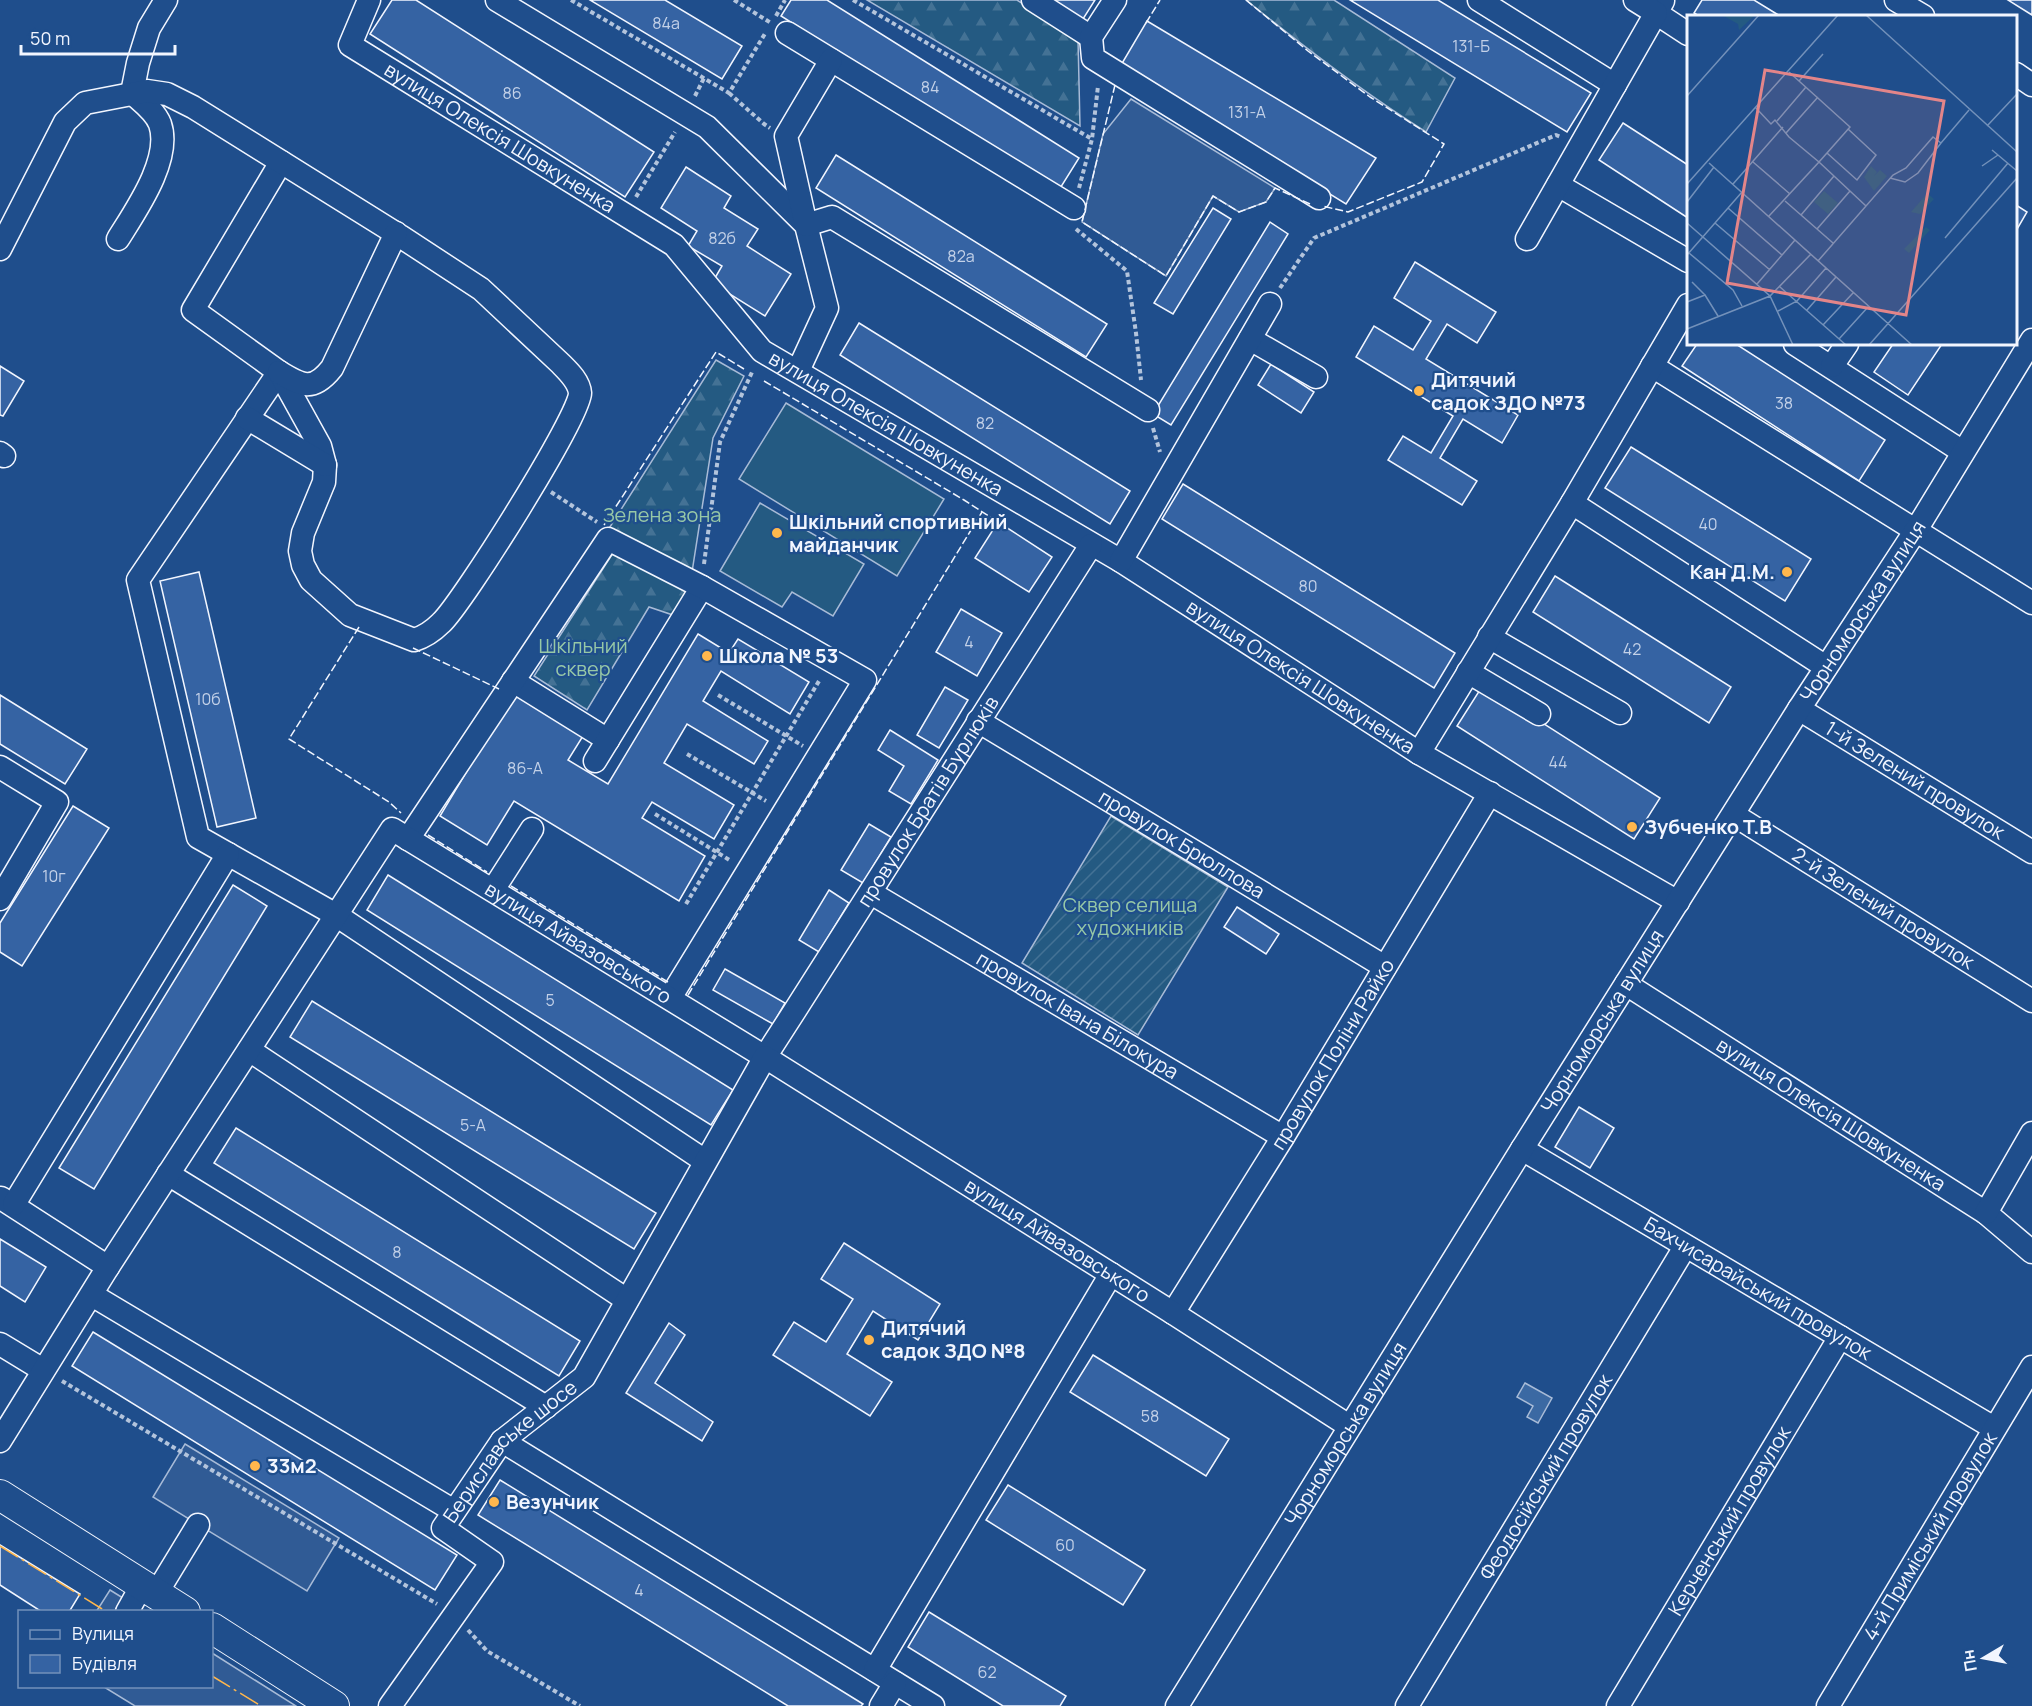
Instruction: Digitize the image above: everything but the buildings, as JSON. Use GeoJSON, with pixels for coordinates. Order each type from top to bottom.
{"type":"FeatureCollection","features":[{"type":"Feature","properties":{"kind":"main road"},"geometry":{"type":"LineString","coordinates":[[0,1495],[183,1610]]}},
{"type":"Feature","properties":{"kind":"main road"},"geometry":{"type":"LineString","coordinates":[[213,1629],[334,1706]]}},
{"type":"Feature","properties":{"kind":"street"},"geometry":{"type":"LineString","coordinates":[[132,93],[149,28],[166,0]]}},
{"type":"Feature","properties":{"kind":"street","name":"вулиця Олексія Шовкуненка"},"geometry":{"type":"LineString","coordinates":[[369,0],[350,45],[674,245],[762,351],[1121,561],[1419,753],[1678,902]]}},
{"type":"Feature","properties":{"kind":"street"},"geometry":{"type":"LineString","coordinates":[[497,0],[707,127],[806,225]]}},
{"type":"Feature","properties":{"kind":"street"},"geometry":{"type":"LineString","coordinates":[[1033,0],[1092,37]]}},
{"type":"Feature","properties":{"kind":"street"},"geometry":{"type":"LineString","coordinates":[[1115,0],[1092,37],[1093,58],[1146,100],[1319,198]]}},
{"type":"Feature","properties":{"kind":"street"},"geometry":{"type":"LineString","coordinates":[[1479,0],[1615,85]]}},
{"type":"Feature","properties":{"kind":"street"},"geometry":{"type":"LineString","coordinates":[[1635,0],[1660,7],[1687,32]]}},
{"type":"Feature","properties":{"kind":"street"},"geometry":{"type":"LineString","coordinates":[[1896,0],[1921,15]]}},
{"type":"Feature","properties":{"kind":"street"},"geometry":{"type":"LineString","coordinates":[[1527,239],[1660,7]]}},
{"type":"Feature","properties":{"kind":"street"},"geometry":{"type":"LineString","coordinates":[[786,33],[1074,208]]}},
{"type":"Feature","properties":{"kind":"street"},"geometry":{"type":"LineString","coordinates":[[798,372],[827,308],[786,136],[831,60]]}},
{"type":"Feature","properties":{"kind":"street"},"geometry":{"type":"LineString","coordinates":[[0,249],[65,122],[85,103],[147,91],[167,94],[193,107],[396,233],[481,290],[560,363],[577,384],[580,393],[579,400],[535,482],[457,603],[442,623],[414,640],[350,615],[311,580],[303,565],[300,550],[303,533],[324,482],[325,465],[320,446],[279,372]]}},
{"type":"Feature","properties":{"kind":"street"},"geometry":{"type":"LineString","coordinates":[[118,239],[145,195],[158,162],[162,141],[160,125],[153,112],[132,93]]}},
{"type":"Feature","properties":{"kind":"street"},"geometry":{"type":"LineString","coordinates":[[281,162],[193,310],[299,384],[317,383]]}},
{"type":"Feature","properties":{"kind":"street"},"geometry":{"type":"LineString","coordinates":[[1558,185],[1687,260]]}},
{"type":"Feature","properties":{"kind":"street"},"geometry":{"type":"LineString","coordinates":[[806,225],[832,217],[1148,411]]}},
{"type":"Feature","properties":{"kind":"street"},"geometry":{"type":"LineString","coordinates":[[301,412],[317,383],[332,368],[396,233]]}},
{"type":"Feature","properties":{"kind":"street"},"geometry":{"type":"LineString","coordinates":[[1121,561],[1270,304]]}},
{"type":"Feature","properties":{"kind":"street"},"geometry":{"type":"LineString","coordinates":[[1419,753],[1572,503],[1687,308]]}},
{"type":"Feature","properties":{"kind":"street"},"geometry":{"type":"LineString","coordinates":[[1250,339],[1316,376]]}},
{"type":"Feature","properties":{"kind":"street","name":"Чорноморська вулиця"},"geometry":{"type":"LineString","coordinates":[[1177,1706],[1349,1426],[1799,709],[1916,530],[1963,452],[2024,371],[2032,340]]}},
{"type":"Feature","properties":{"kind":"street"},"geometry":{"type":"LineString","coordinates":[[1797,345],[1833,366],[1963,452]]}},
{"type":"Feature","properties":{"kind":"street"},"geometry":{"type":"LineString","coordinates":[[1833,366],[1846,345]]}},
{"type":"Feature","properties":{"kind":"street"},"geometry":{"type":"LineString","coordinates":[[1652,366],[2032,603]]}},
{"type":"Feature","properties":{"kind":"street"},"geometry":{"type":"LineString","coordinates":[[279,372],[138,580],[198,837],[336,915],[705,1161]]}},
{"type":"Feature","properties":{"kind":"street"},"geometry":{"type":"LineString","coordinates":[[248,418],[325,465]]}},
{"type":"Feature","properties":{"kind":"street"},"geometry":{"type":"LineString","coordinates":[[1572,503],[1826,667]]}},
{"type":"Feature","properties":{"kind":"street"},"geometry":{"type":"LineString","coordinates":[[0,1441],[108,1267],[336,915],[400,834],[513,681],[608,539],[702,587],[865,680],[670,998]]}},
{"type":"Feature","properties":{"kind":"street","name":"провулок Братів Бурлюків"},"geometry":{"type":"LineString","coordinates":[[765,1057],[1092,545]]}},
{"type":"Feature","properties":{"kind":"street"},"geometry":{"type":"LineString","coordinates":[[595,761],[702,587]]}},
{"type":"Feature","properties":{"kind":"street"},"geometry":{"type":"LineString","coordinates":[[1489,637],[1620,713]]}},
{"type":"Feature","properties":{"kind":"street"},"geometry":{"type":"LineString","coordinates":[[1468,672],[1539,714]]}},
{"type":"Feature","properties":{"kind":"street"},"geometry":{"type":"LineString","coordinates":[[513,681],[608,740]]}},
{"type":"Feature","properties":{"kind":"street","name":"1-й Зелений провулок"},"geometry":{"type":"LineString","coordinates":[[1799,709],[2032,852]]}},
{"type":"Feature","properties":{"kind":"street","name":"провулок Брюллова"},"geometry":{"type":"LineString","coordinates":[[978,721],[1385,967]]}},
{"type":"Feature","properties":{"kind":"street"},"geometry":{"type":"LineString","coordinates":[[0,767],[57,802],[0,899]]}},
{"type":"Feature","properties":{"kind":"street","name":"провулок Поліни Райко"},"geometry":{"type":"LineString","coordinates":[[1173,1313],[1283,1137],[1490,793]]}},
{"type":"Feature","properties":{"kind":"street","name":"2-й Зелений провулок"},"geometry":{"type":"LineString","coordinates":[[1734,815],[2032,1001]]}},
{"type":"Feature","properties":{"kind":"street"},"geometry":{"type":"LineString","coordinates":[[493,891],[532,828]]}},
{"type":"Feature","properties":{"kind":"street","name":"вулиця Айвазовського"},"geometry":{"type":"LineString","coordinates":[[400,834],[765,1057],[1349,1426]]}},
{"type":"Feature","properties":{"kind":"street"},"geometry":{"type":"LineString","coordinates":[[108,1267],[7,1201],[228,854]]}},
{"type":"Feature","properties":{"kind":"street","name":"провулок Івана Білокура"},"geometry":{"type":"LineString","coordinates":[[871,893],[1283,1137]]}},
{"type":"Feature","properties":{"kind":"street","name":"вулиця Олексія Шовкуненка"},"geometry":{"type":"LineString","coordinates":[[1626,984],[1986,1213],[2032,1252]]}},
{"type":"Feature","properties":{"kind":"street"},"geometry":{"type":"LineString","coordinates":[[249,1050],[627,1300],[765,1057]]}},
{"type":"Feature","properties":{"kind":"street"},"geometry":{"type":"LineString","coordinates":[[1986,1213],[2032,1133]]}},
{"type":"Feature","properties":{"kind":"street","name":"Бахчисарайський провулок"},"geometry":{"type":"LineString","coordinates":[[1522,1149],[1994,1428]]}},
{"type":"Feature","properties":{"kind":"street"},"geometry":{"type":"LineString","coordinates":[[168,1174],[546,1407]]}},
{"type":"Feature","properties":{"kind":"street","name":"Феодосійський провулок"},"geometry":{"type":"LineString","coordinates":[[1407,1706],[1685,1247]]}},
{"type":"Feature","properties":{"kind":"street"},"geometry":{"type":"LineString","coordinates":[[875,1670],[1111,1274]]}},
{"type":"Feature","properties":{"kind":"street"},"geometry":{"type":"LineString","coordinates":[[92,1295],[454,1511]]}},
{"type":"Feature","properties":{"kind":"street","name":"Бериславське шосе"},"geometry":{"type":"LineString","coordinates":[[390,1706],[492,1562],[443,1528],[502,1441],[584,1377],[627,1300]]}},
{"type":"Feature","properties":{"kind":"street","name":"Керченський провулок"},"geometry":{"type":"LineString","coordinates":[[1618,1706],[1840,1337]]}},
{"type":"Feature","properties":{"kind":"street"},"geometry":{"type":"LineString","coordinates":[[0,1344],[43,1370]]}},
{"type":"Feature","properties":{"kind":"street","name":"4-й Приміський провулок"},"geometry":{"type":"LineString","coordinates":[[1828,1706],[2032,1366]]}},
{"type":"Feature","properties":{"kind":"street"},"geometry":{"type":"LineString","coordinates":[[502,1441],[933,1706]]}},
{"type":"Feature","properties":{"kind":"street"},"geometry":{"type":"LineString","coordinates":[[128,1610],[149,1589],[198,1525]]}},
{"type":"Feature","properties":{"kind":"street"},"geometry":{"type":"LineString","coordinates":[[881,1706],[895,1683]]}},
{"type":"Feature","properties":{"kind":"path"},"geometry":{"type":"LineString","coordinates":[[572,0],[729,93],[764,124]]}},
{"type":"Feature","properties":{"kind":"path"},"geometry":{"type":"LineString","coordinates":[[729,93],[771,23],[734,0]]}},
{"type":"Feature","properties":{"kind":"path"},"geometry":{"type":"LineString","coordinates":[[854,0],[1092,139]]}},
{"type":"Feature","properties":{"kind":"path"},"geometry":{"type":"LineString","coordinates":[[1101,63],[1092,139],[1074,208],[1074,228],[1127,271],[1141,388],[1168,479]]}},
{"type":"Feature","properties":{"kind":"path"},"geometry":{"type":"LineString","coordinates":[[626,215],[704,78]]}},
{"type":"Feature","properties":{"kind":"path"},"geometry":{"type":"LineString","coordinates":[[1270,304],[1314,238],[1556,135],[1582,142]]}},
{"type":"Feature","properties":{"kind":"path"},"geometry":{"type":"LineString","coordinates":[[702,587],[720,442],[762,351]]}},
{"type":"Feature","properties":{"kind":"path"},"geometry":{"type":"LineString","coordinates":[[535,482],[598,522]]}},
{"type":"Feature","properties":{"kind":"path"},"geometry":{"type":"LineString","coordinates":[[686,904],[819,681]]}},
{"type":"Feature","properties":{"kind":"path"},"geometry":{"type":"LineString","coordinates":[[718,695],[786,736]]}},
{"type":"Feature","properties":{"kind":"path"},"geometry":{"type":"LineString","coordinates":[[687,754],[753,792]]}},
{"type":"Feature","properties":{"kind":"path"},"geometry":{"type":"LineString","coordinates":[[655,814],[717,852]]}},
{"type":"Feature","properties":{"kind":"path"},"geometry":{"type":"LineString","coordinates":[[43,1370],[454,1615],[486,1651],[580,1706]]}},
{"type":"Feature","properties":{"kind":"green space"},"geometry":{"type":"Polygon","coordinates":[[[867,0],[1017,0],[1078,39],[1080,126],[867,0]]]}},
{"type":"Feature","properties":{"kind":"green space"},"geometry":{"type":"Polygon","coordinates":[[[1246,0],[1334,0],[1455,78],[1426,132],[1334,69],[1246,0]]]}},
{"type":"Feature","properties":{"kind":"green space","name":"Зелена зона"},"geometry":{"type":"Polygon","coordinates":[[[716,360],[744,376],[713,438],[692,572],[608,530],[716,360]]]}},
{"type":"Feature","properties":{"kind":"green space"},"geometry":{"type":"Polygon","coordinates":[[[786,403],[944,499],[897,576],[739,479],[786,403]]]}},
{"type":"Feature","properties":{"kind":"green space","name":"Шкільний спортивний майданчик"},"geometry":{"type":"Polygon","coordinates":[[[760,503],[864,564],[833,616],[792,592],[782,607],[720,571],[760,503]]]}},
{"type":"Feature","properties":{"kind":"green space","name":"Шкільний сквер"},"geometry":{"type":"Polygon","coordinates":[[[613,553],[692,591],[673,615],[649,607],[587,710],[534,676],[613,553]]]}},
{"type":"Feature","properties":{"kind":"green space","name":"Сквер селища художників"},"geometry":{"type":"Polygon","coordinates":[[[1111,816],[1228,887],[1138,1035],[1022,963],[1111,816]]]}},
{"type":"Feature","properties":{"kind":"shaded area"},"geometry":{"type":"Polygon","coordinates":[[[1131,99],[1275,188],[1266,202],[1239,212],[1213,196],[1166,276],[1082,222],[1103,134],[1131,99]]]}},
{"type":"Feature","properties":{"kind":"shaded area"},"geometry":{"type":"Polygon","coordinates":[[[1525,1383],[1552,1398],[1538,1423],[1527,1417],[1533,1406],[1517,1397],[1525,1383]]]}},
{"type":"Feature","properties":{"kind":"shaded area"},"geometry":{"type":"Polygon","coordinates":[[[185,1444],[339,1538],[307,1591],[153,1497],[185,1444]]]}},
{"type":"Feature","properties":{"kind":"shaded area"},"geometry":{"type":"Polygon","coordinates":[[[110,1590],[142,1610],[97,1610],[110,1590]]]}},
{"type":"Feature","properties":{"kind":"shaded area"},"geometry":{"type":"Polygon","coordinates":[[[213,1654],[296,1706],[135,1706],[106,1688],[213,1688],[213,1654]]]}},
{"type":"Feature","properties":{"kind":"fence"},"geometry":{"type":"LineString","coordinates":[[1146,23],[1160,0]]}},
{"type":"Feature","properties":{"kind":"fence"},"geometry":{"type":"LineString","coordinates":[[1246,0],[1308,51],[1370,97],[1444,144],[1422,182],[1348,212],[1322,206]]}},
{"type":"Feature","properties":{"kind":"fence"},"geometry":{"type":"LineString","coordinates":[[1115,85],[1082,222],[1166,276],[1213,196],[1239,212],[1266,202],[1275,188],[1310,204]]}},
{"type":"Feature","properties":{"kind":"fence"},"geometry":{"type":"LineString","coordinates":[[604,525],[716,352],[744,369]]}},
{"type":"Feature","properties":{"kind":"fence"},"geometry":{"type":"LineString","coordinates":[[764,381],[998,522]]}},
{"type":"Feature","properties":{"kind":"fence"},"geometry":{"type":"LineString","coordinates":[[688,995],[982,512]]}},
{"type":"Feature","properties":{"kind":"fence"},"geometry":{"type":"LineString","coordinates":[[359,627],[289,739],[389,802],[401,813]]}},
{"type":"Feature","properties":{"kind":"fence"},"geometry":{"type":"LineString","coordinates":[[413,648],[499,689]]}},
{"type":"Feature","properties":{"kind":"fence"},"geometry":{"type":"LineString","coordinates":[[428,835],[487,872]]}},
{"type":"Feature","properties":{"kind":"fence"},"geometry":{"type":"LineString","coordinates":[[511,886],[668,982]]}},
{"type":"Feature","properties":{"kind":"power"},"geometry":{"type":"LineString","coordinates":[[0,1546],[104,1610]]}},
{"type":"Feature","properties":{"kind":"power"},"geometry":{"type":"LineString","coordinates":[[213,1677],[261,1706]]}},
{"type":"Feature","properties":{"kind":"place","name":"Дитячий садок ЗДО №73"},"geometry":{"type":"Point","coordinates":[1419,391]}},
{"type":"Feature","properties":{"kind":"place","name":"Шкільний спортивний майданчик"},"geometry":{"type":"Point","coordinates":[777,533]}},
{"type":"Feature","properties":{"kind":"place","name":"Кан Д.М."},"geometry":{"type":"Point","coordinates":[1787,572]}},
{"type":"Feature","properties":{"kind":"place","name":"Школа № 53"},"geometry":{"type":"Point","coordinates":[707,656]}},
{"type":"Feature","properties":{"kind":"place","name":"Зубченко Т.В"},"geometry":{"type":"Point","coordinates":[1632,827]}},
{"type":"Feature","properties":{"kind":"place","name":"Дитячий садок ЗДО №8"},"geometry":{"type":"Point","coordinates":[869,1340]}},
{"type":"Feature","properties":{"kind":"place","name":"33м2"},"geometry":{"type":"Point","coordinates":[255,1466]}},
{"type":"Feature","properties":{"kind":"place","name":"Везунчик"},"geometry":{"type":"Point","coordinates":[494,1502]}}]}
